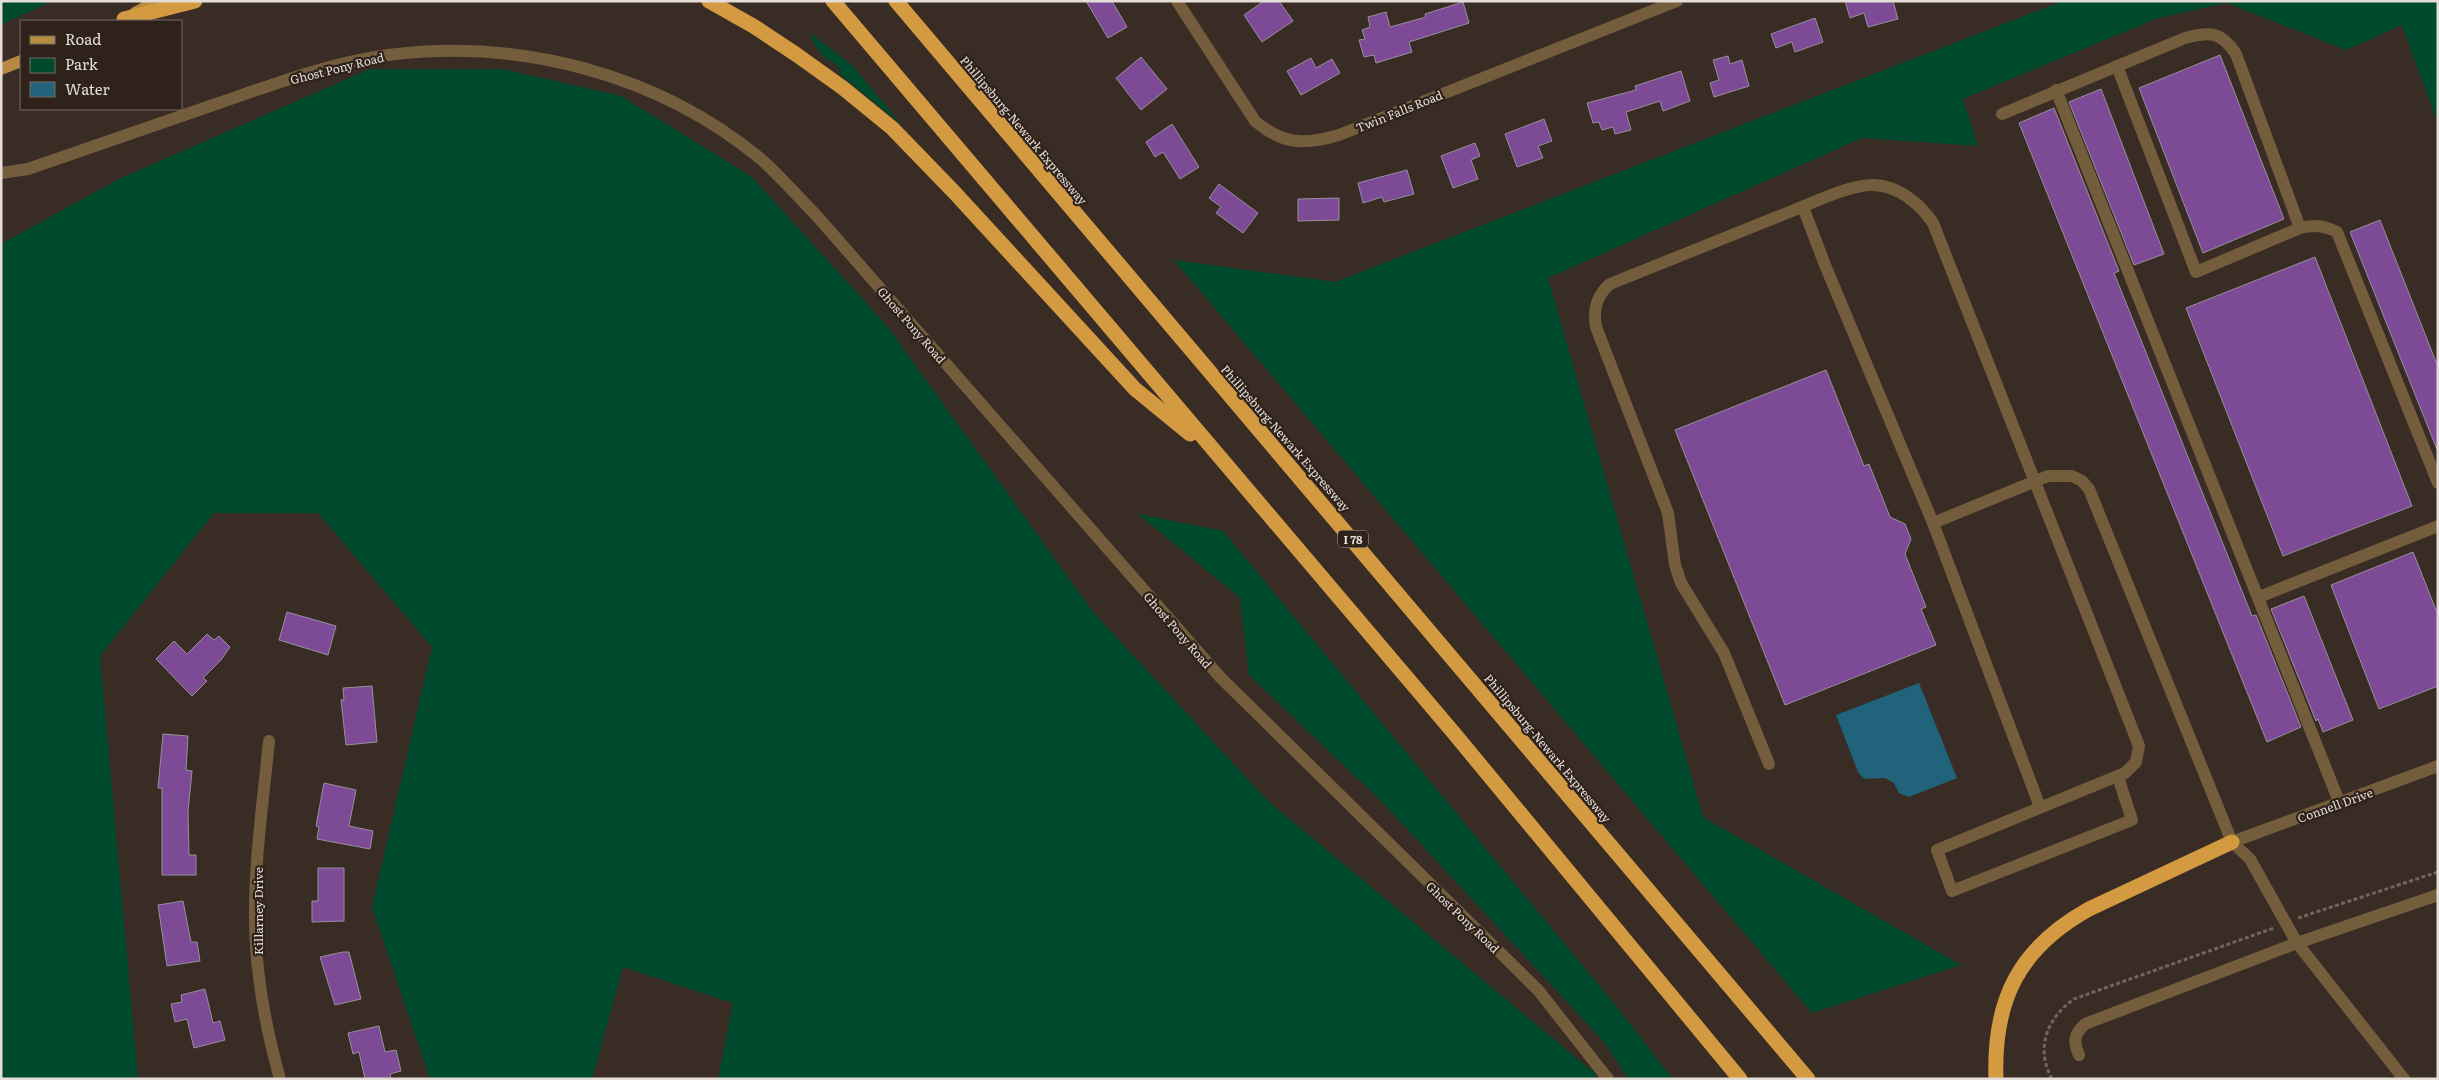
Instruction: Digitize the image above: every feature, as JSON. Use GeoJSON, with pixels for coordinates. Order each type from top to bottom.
{"type":"FeatureCollection","features":[{"type":"Feature","properties":{"kind":"highway"},"geometry":{"type":"LineString","coordinates":[[121,20],[196,1]]}},
{"type":"Feature","properties":{"kind":"highway"},"geometry":{"type":"LineString","coordinates":[[709,1],[755,27],[797,55],[843,88],[892,128],[954,192],[1135,389],[1218,457]]}},
{"type":"Feature","properties":{"kind":"highway"},"geometry":{"type":"LineString","coordinates":[[833,1],[1453,732],[1740,1079]]}},
{"type":"Feature","properties":{"kind":"highway","name":"Phillipsburg-Newark Expressway"},"geometry":{"type":"LineString","coordinates":[[896,1],[1808,1079]]}},
{"type":"Feature","properties":{"kind":"highway"},"geometry":{"type":"LineString","coordinates":[[1996,1079],[1995,1048],[2000,1018],[2024,964],[2045,940],[2066,922],[2097,905],[2232,842]]}},
{"type":"Feature","properties":{"kind":"main road"},"geometry":{"type":"LineString","coordinates":[[121,20],[155,2]]}},
{"type":"Feature","properties":{"kind":"main road"},"geometry":{"type":"LineString","coordinates":[[1,69],[20,61]]}},
{"type":"Feature","properties":{"kind":"street","name":"Twin Falls Road"},"geometry":{"type":"LineString","coordinates":[[1177,1],[1255,121],[1269,133],[1286,140],[1302,142],[1321,140],[1339,135],[1677,1]]}},
{"type":"Feature","properties":{"kind":"street"},"geometry":{"type":"LineString","coordinates":[[2002,114],[2056,90],[2198,34],[2219,36],[2228,42],[2236,54],[2300,228]]}},
{"type":"Feature","properties":{"kind":"street","name":"Ghost Pony Road"},"geometry":{"type":"LineString","coordinates":[[1,173],[28,169],[277,83],[337,66],[387,56],[437,51],[487,52],[537,57],[586,68],[618,79],[679,105],[722,131],[763,161],[816,215],[1220,677],[1538,990],[1608,1079]]}},
{"type":"Feature","properties":{"kind":"street"},"geometry":{"type":"LineString","coordinates":[[2117,66],[2196,272],[2300,228],[2314,225],[2325,226],[2337,232],[2438,483]]}},
{"type":"Feature","properties":{"kind":"street"},"geometry":{"type":"LineString","coordinates":[[2056,90],[2340,804]]}},
{"type":"Feature","properties":{"kind":"street"},"geometry":{"type":"LineString","coordinates":[[1769,764],[1724,653],[1681,583],[1675,564],[1668,513],[1596,327],[1595,318],[1598,297],[1610,284],[1848,190],[1874,185],[1906,196],[1925,212],[1933,223],[2137,736],[2139,746],[2136,762],[2118,777],[1937,850],[1952,891],[2132,820],[2118,777]]}},
{"type":"Feature","properties":{"kind":"street"},"geometry":{"type":"LineString","coordinates":[[1803,207],[1825,265],[1933,523],[2040,807]]}},
{"type":"Feature","properties":{"kind":"street"},"geometry":{"type":"LineString","coordinates":[[1933,523],[2036,480],[2060,475],[2072,476],[2082,481],[2089,488],[2232,842],[2250,859],[2297,943],[2404,1079]]}},
{"type":"Feature","properties":{"kind":"street"},"geometry":{"type":"LineString","coordinates":[[2259,597],[2438,526]]}},
{"type":"Feature","properties":{"kind":"street","name":"Killarney Drive"},"geometry":{"type":"LineString","coordinates":[[269,741],[257,863],[255,924],[260,986],[271,1046],[280,1079]]}},
{"type":"Feature","properties":{"kind":"street","name":"Connell Drive"},"geometry":{"type":"LineString","coordinates":[[2232,842],[2340,804],[2438,766]]}},
{"type":"Feature","properties":{"kind":"street"},"geometry":{"type":"LineString","coordinates":[[2078,1055],[2074,1038],[2078,1030],[2085,1024],[2297,943],[2438,895]]}},
{"type":"Feature","properties":{"kind":"path"},"geometry":{"type":"LineString","coordinates":[[2052,1079],[2044,1055],[2045,1034],[2062,1008],[2074,999],[2287,923],[2438,872]]}},
{"type":"Feature","properties":{"kind":"green space"},"geometry":{"type":"Polygon","coordinates":[[[1,1],[52,1],[1,25],[1,1]]]}},
{"type":"Feature","properties":{"kind":"green space"},"geometry":{"type":"Polygon","coordinates":[[[2063,1],[2438,1],[2438,124],[2402,25],[2346,50],[2227,3],[2158,18],[1963,99],[1978,146],[1862,138],[1548,278],[1703,817],[1961,965],[1812,1013],[1174,260],[1335,282],[2063,1]]]}},
{"type":"Feature","properties":{"kind":"green space"},"geometry":{"type":"Polygon","coordinates":[[[810,33],[852,65],[902,125],[842,76],[837,65],[824,57],[814,44],[810,33]]]}},
{"type":"Feature","properties":{"kind":"green space"},"geometry":{"type":"Polygon","coordinates":[[[370,69],[503,69],[621,96],[752,177],[887,326],[1093,612],[1268,801],[1597,1075],[1592,1079],[718,1079],[733,1003],[623,967],[592,1079],[430,1079],[372,907],[432,647],[318,513],[214,513],[100,656],[138,1079],[1,1079],[1,244],[121,178],[370,69]]]}},
{"type":"Feature","properties":{"kind":"green space"},"geometry":{"type":"Polygon","coordinates":[[[1138,514],[1223,531],[1616,1006],[1673,1079],[1628,1079],[1605,1043],[1382,802],[1249,675],[1240,598],[1138,514]]]}},
{"type":"Feature","properties":{"kind":"water"},"geometry":{"type":"Polygon","coordinates":[[[1919,683],[1957,778],[1909,797],[1899,793],[1894,783],[1885,778],[1864,779],[1858,772],[1836,715],[1919,683]]]}},
{"type":"Feature","properties":{"kind":"building"},"geometry":{"type":"Polygon","coordinates":[[[1086,1],[1112,1],[1127,27],[1108,38],[1086,1]]]}},
{"type":"Feature","properties":{"kind":"building"},"geometry":{"type":"Polygon","coordinates":[[[1264,1],[1279,1],[1293,21],[1262,42],[1244,15],[1264,1]]]}},
{"type":"Feature","properties":{"kind":"building"},"geometry":{"type":"Polygon","coordinates":[[[1845,1],[1893,1],[1898,19],[1868,27],[1864,13],[1850,18],[1845,1]]]}},
{"type":"Feature","properties":{"kind":"building"},"geometry":{"type":"Polygon","coordinates":[[[1463,2],[1469,23],[1409,42],[1412,52],[1376,63],[1374,55],[1364,57],[1359,40],[1365,39],[1362,30],[1370,27],[1368,17],[1386,12],[1390,27],[1426,17],[1425,14],[1463,2]]]}},
{"type":"Feature","properties":{"kind":"building"},"geometry":{"type":"Polygon","coordinates":[[[1815,18],[1823,42],[1795,52],[1792,42],[1776,48],[1771,34],[1815,18]]]}},
{"type":"Feature","properties":{"kind":"building"},"geometry":{"type":"Polygon","coordinates":[[[2220,55],[2284,219],[2203,253],[2139,88],[2220,55]]]}},
{"type":"Feature","properties":{"kind":"building"},"geometry":{"type":"Polygon","coordinates":[[[1728,56],[1730,64],[1742,60],[1749,86],[1714,97],[1710,83],[1719,80],[1713,60],[1728,56]]]}},
{"type":"Feature","properties":{"kind":"building"},"geometry":{"type":"Polygon","coordinates":[[[1141,57],[1167,89],[1141,110],[1116,78],[1141,57]]]}},
{"type":"Feature","properties":{"kind":"building"},"geometry":{"type":"Polygon","coordinates":[[[1311,58],[1316,68],[1332,59],[1340,73],[1301,95],[1287,71],[1311,58]]]}},
{"type":"Feature","properties":{"kind":"building"},"geometry":{"type":"Polygon","coordinates":[[[1681,71],[1690,101],[1663,111],[1660,101],[1626,112],[1631,130],[1615,134],[1613,127],[1602,130],[1599,122],[1593,123],[1587,103],[1636,90],[1635,86],[1681,71]]]}},
{"type":"Feature","properties":{"kind":"building"},"geometry":{"type":"Polygon","coordinates":[[[2101,89],[2164,254],[2134,265],[2069,102],[2101,89]]]}},
{"type":"Feature","properties":{"kind":"building"},"geometry":{"type":"Polygon","coordinates":[[[2054,108],[2119,271],[2114,273],[2252,616],[2256,615],[2301,727],[2267,742],[2019,123],[2054,108]]]}},
{"type":"Feature","properties":{"kind":"building"},"geometry":{"type":"Polygon","coordinates":[[[1544,119],[1552,141],[1538,146],[1543,158],[1517,167],[1505,134],[1544,119]]]}},
{"type":"Feature","properties":{"kind":"building"},"geometry":{"type":"Polygon","coordinates":[[[1172,124],[1199,167],[1180,179],[1163,152],[1155,157],[1146,142],[1172,124]]]}},
{"type":"Feature","properties":{"kind":"building"},"geometry":{"type":"Polygon","coordinates":[[[1475,143],[1480,156],[1471,160],[1478,179],[1453,188],[1441,156],[1475,143]]]}},
{"type":"Feature","properties":{"kind":"building"},"geometry":{"type":"Polygon","coordinates":[[[1407,170],[1414,194],[1384,202],[1382,197],[1363,203],[1358,183],[1407,170]]]}},
{"type":"Feature","properties":{"kind":"building"},"geometry":{"type":"Polygon","coordinates":[[[1219,184],[1258,213],[1243,233],[1216,213],[1221,207],[1209,198],[1219,184]]]}},
{"type":"Feature","properties":{"kind":"building"},"geometry":{"type":"Polygon","coordinates":[[[1339,198],[1339,220],[1298,221],[1298,199],[1339,198]]]}},
{"type":"Feature","properties":{"kind":"building"},"geometry":{"type":"Polygon","coordinates":[[[2380,220],[2438,367],[2438,452],[2350,232],[2380,220]]]}},
{"type":"Feature","properties":{"kind":"building"},"geometry":{"type":"Polygon","coordinates":[[[2315,257],[2412,506],[2283,556],[2186,308],[2315,257]]]}},
{"type":"Feature","properties":{"kind":"building"},"geometry":{"type":"Polygon","coordinates":[[[1826,370],[1864,466],[1869,464],[1890,517],[1905,524],[1911,539],[1905,554],[1926,607],[1921,609],[1936,645],[1785,705],[1675,430],[1826,370]]]}},
{"type":"Feature","properties":{"kind":"building"},"geometry":{"type":"Polygon","coordinates":[[[2413,552],[2438,615],[2438,686],[2379,709],[2331,585],[2413,552]]]}},
{"type":"Feature","properties":{"kind":"building"},"geometry":{"type":"Polygon","coordinates":[[[2304,596],[2353,720],[2323,732],[2318,719],[2316,721],[2271,609],[2304,596]]]}},
{"type":"Feature","properties":{"kind":"building"},"geometry":{"type":"Polygon","coordinates":[[[287,612],[336,626],[328,655],[279,640],[287,612]]]}},
{"type":"Feature","properties":{"kind":"building"},"geometry":{"type":"Polygon","coordinates":[[[207,634],[214,640],[219,636],[230,647],[221,660],[203,678],[207,681],[192,696],[156,659],[174,641],[187,654],[207,634]]]}},
{"type":"Feature","properties":{"kind":"building"},"geometry":{"type":"Polygon","coordinates":[[[372,686],[377,742],[346,745],[341,700],[344,700],[343,688],[372,686]]]}},
{"type":"Feature","properties":{"kind":"building"},"geometry":{"type":"Polygon","coordinates":[[[163,734],[188,736],[186,770],[192,771],[188,812],[189,855],[196,855],[196,875],[162,875],[162,788],[158,788],[163,734]]]}},
{"type":"Feature","properties":{"kind":"building"},"geometry":{"type":"Polygon","coordinates":[[[324,783],[356,790],[349,826],[373,831],[370,849],[317,839],[319,827],[316,826],[324,783]]]}},
{"type":"Feature","properties":{"kind":"building"},"geometry":{"type":"Polygon","coordinates":[[[318,868],[344,868],[344,921],[312,922],[312,901],[318,901],[318,868]]]}},
{"type":"Feature","properties":{"kind":"building"},"geometry":{"type":"Polygon","coordinates":[[[183,901],[191,942],[197,942],[200,961],[167,966],[158,905],[183,901]]]}},
{"type":"Feature","properties":{"kind":"building"},"geometry":{"type":"Polygon","coordinates":[[[349,952],[361,999],[335,1005],[320,957],[349,952]]]}},
{"type":"Feature","properties":{"kind":"building"},"geometry":{"type":"Polygon","coordinates":[[[205,989],[213,1023],[220,1021],[225,1040],[194,1048],[187,1019],[175,1022],[171,1004],[182,1002],[181,995],[205,989]]]}},
{"type":"Feature","properties":{"kind":"building"},"geometry":{"type":"Polygon","coordinates":[[[379,1026],[385,1052],[396,1050],[401,1071],[390,1074],[391,1079],[365,1079],[359,1052],[353,1054],[348,1033],[379,1026]]]}}]}
